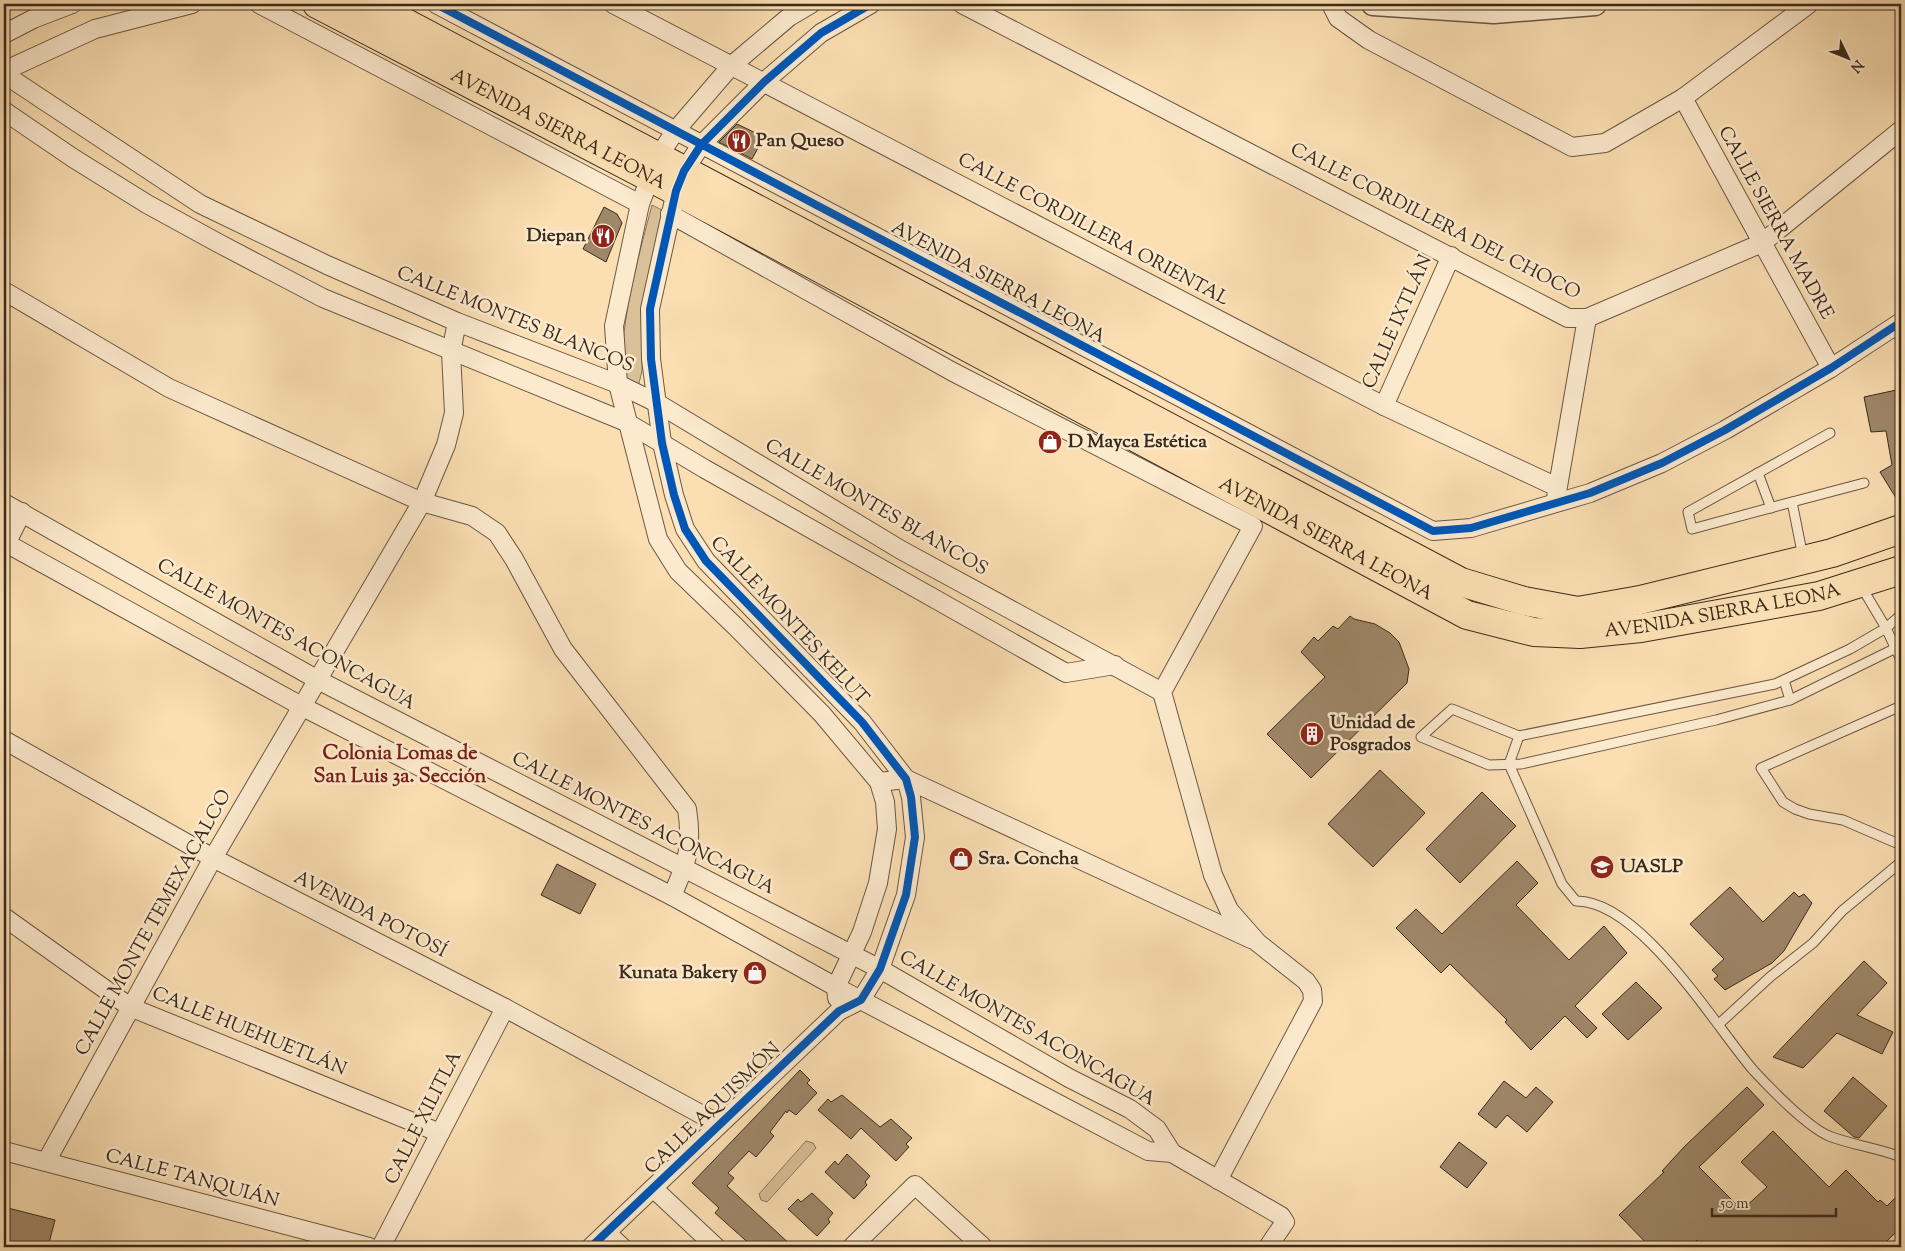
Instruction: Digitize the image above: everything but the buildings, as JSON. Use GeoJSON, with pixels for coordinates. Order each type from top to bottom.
{"type":"FeatureCollection","features":[{"type":"Feature","properties":{"kind":"highway","name":"AVENIDA SIERRA LEONA"},"geometry":{"type":"LineString","coordinates":[[317,4],[654,167]]}},
{"type":"Feature","properties":{"kind":"highway","name":"AVENIDA SIERRA LEONA"},"geometry":{"type":"LineString","coordinates":[[370,4],[654,167],[677,192],[877,286],[1462,582],[1479,588],[1524,601],[1578,611],[1640,600],[1832,553],[1901,529]]}},
{"type":"Feature","properties":{"kind":"highway","name":"AVENIDA SIERRA LEONA"},"geometry":{"type":"LineString","coordinates":[[877,286],[1467,615],[1534,632],[1580,634],[1647,627],[1818,596],[1901,570]]}},
{"type":"Feature","properties":{"kind":"highway"},"geometry":{"type":"LineString","coordinates":[[1858,583],[1856,563],[1866,551],[1901,533]]}},
{"type":"Feature","properties":{"kind":"highway"},"geometry":{"type":"LineString","coordinates":[[1647,627],[1779,581],[1792,573],[1804,560]]}},
{"type":"Feature","properties":{"kind":"street"},"geometry":{"type":"LineString","coordinates":[[4,34],[33,19],[72,4]]}},
{"type":"Feature","properties":{"kind":"street"},"geometry":{"type":"LineString","coordinates":[[4,72],[95,29],[192,4]]}},
{"type":"Feature","properties":{"kind":"street","name":"AVENIDA SIERRA LEONA"},"geometry":{"type":"LineString","coordinates":[[259,4],[640,204]]}},
{"type":"Feature","properties":{"kind":"street","name":"AVENIDA SIERRA LEONA"},"geometry":{"type":"LineString","coordinates":[[436,4],[1432,531],[1471,528],[1556,495]]}},
{"type":"Feature","properties":{"kind":"street","name":"CALLE CORDILLERA ORIENTAL"},"geometry":{"type":"LineString","coordinates":[[613,4],[1556,495]]}},
{"type":"Feature","properties":{"kind":"street","name":"CALLE MONTES KELUT"},"geometry":{"type":"LineString","coordinates":[[811,4],[789,17],[731,66],[676,130],[654,167],[640,204],[614,326],[618,384],[626,422],[658,539],[678,571],[822,714],[879,782],[885,802],[887,829],[878,883],[862,932],[836,987]]}},
{"type":"Feature","properties":{"kind":"street","name":"CALLE MONTES KELUT"},"geometry":{"type":"LineString","coordinates":[[861,1000],[880,969],[906,895],[915,837],[911,797],[906,779],[862,722],[706,561],[685,529],[674,495],[662,443],[651,359],[650,309],[677,192],[701,145],[764,82],[821,33],[871,4]]}},
{"type":"Feature","properties":{"kind":"street","name":"CALLE CORDILLERA DEL CHOCO"},"geometry":{"type":"LineString","coordinates":[[962,4],[1568,318],[1587,318],[1762,243],[1901,130]]}},
{"type":"Feature","properties":{"kind":"street"},"geometry":{"type":"LineString","coordinates":[[1331,4],[1338,18],[1369,40],[1572,147],[1604,143],[1683,98],[1809,4]]}},
{"type":"Feature","properties":{"kind":"street"},"geometry":{"type":"LineString","coordinates":[[1373,4],[1494,12],[1595,4]]}},
{"type":"Feature","properties":{"kind":"street","name":"CALLE MONTES BLANCOS"},"geometry":{"type":"LineString","coordinates":[[4,72],[200,204],[327,265],[458,322],[618,384],[657,403],[901,550],[1162,692]]}},
{"type":"Feature","properties":{"kind":"street","name":"CALLE SIERRA MADRE"},"geometry":{"type":"LineString","coordinates":[[1683,98],[1830,368]]}},
{"type":"Feature","properties":{"kind":"street"},"geometry":{"type":"LineString","coordinates":[[4,111],[81,164],[147,204],[220,244],[323,298],[626,422],[705,470],[1066,673],[1115,665]]}},
{"type":"Feature","properties":{"kind":"street","name":"AVENIDA SIERRA LEONA"},"geometry":{"type":"LineString","coordinates":[[677,192],[953,372],[1253,526],[1162,692]]}},
{"type":"Feature","properties":{"kind":"street","name":"CALLE IXTLÁN"},"geometry":{"type":"LineString","coordinates":[[1384,406],[1450,256]]}},
{"type":"Feature","properties":{"kind":"street"},"geometry":{"type":"LineString","coordinates":[[4,290],[169,388],[422,502],[472,516],[497,533],[514,558],[563,649],[686,810],[691,836],[684,868],[672,896]]}},
{"type":"Feature","properties":{"kind":"street"},"geometry":{"type":"LineString","coordinates":[[1587,318],[1556,495],[1590,493],[1662,463],[1725,430],[1830,368],[1901,322]]}},
{"type":"Feature","properties":{"kind":"street","name":"CALLE MONTE TEMEXACALCO"},"geometry":{"type":"LineString","coordinates":[[46,1162],[213,858],[422,502],[446,445],[454,413],[451,352],[458,322]]}},
{"type":"Feature","properties":{"kind":"street","name":"CALLE MONTES ACONCAGUA"},"geometry":{"type":"LineString","coordinates":[[4,502],[318,680],[880,969],[1069,1078],[1130,1109],[1157,1129],[1172,1154]]}},
{"type":"Feature","properties":{"kind":"street"},"geometry":{"type":"LineString","coordinates":[[5,543],[22,512]]}},
{"type":"Feature","properties":{"kind":"street","name":"CALLE MONTES ACONCAGUA"},"geometry":{"type":"LineString","coordinates":[[5,543],[303,707],[672,896],[836,987],[1054,1102],[1148,1151],[1172,1154],[1281,1216],[1285,1222],[1268,1247]]}},
{"type":"Feature","properties":{"kind":"street"},"geometry":{"type":"LineString","coordinates":[[1162,692],[1213,875],[1228,910],[1258,943],[1306,980],[1312,990],[1313,1001],[1218,1180]]}},
{"type":"Feature","properties":{"kind":"street","name":"AVENIDA POTOSÍ"},"geometry":{"type":"LineString","coordinates":[[4,740],[213,858],[505,1008],[719,1124]]}},
{"type":"Feature","properties":{"kind":"street"},"geometry":{"type":"LineString","coordinates":[[879,782],[906,779],[1258,943]]}},
{"type":"Feature","properties":{"kind":"street","name":"CALLE HUEHUETLÁN"},"geometry":{"type":"LineString","coordinates":[[4,917],[130,1007],[440,1133]]}},
{"type":"Feature","properties":{"kind":"street"},"geometry":{"type":"LineString","coordinates":[[836,987],[839,1011]]}},
{"type":"Feature","properties":{"kind":"street","name":"CALLE AQUISMÓN"},"geometry":{"type":"LineString","coordinates":[[591,1247],[839,1011],[861,1000]]}},
{"type":"Feature","properties":{"kind":"street","name":"CALLE XILITLA"},"geometry":{"type":"LineString","coordinates":[[381,1247],[505,1008]]}},
{"type":"Feature","properties":{"kind":"street"},"geometry":{"type":"LineString","coordinates":[[1054,1102],[1069,1078]]}},
{"type":"Feature","properties":{"kind":"street","name":"CALLE TANQUIÁN"},"geometry":{"type":"LineString","coordinates":[[4,1151],[369,1247]]}},
{"type":"Feature","properties":{"kind":"street"},"geometry":{"type":"LineString","coordinates":[[852,1247],[915,1184],[983,1247]]}},
{"type":"Feature","properties":{"kind":"street"},"geometry":{"type":"LineString","coordinates":[[653,1188],[716,1247]]}},
{"type":"Feature","properties":{"kind":"street"},"geometry":{"type":"LineString","coordinates":[[607,1233],[622,1247]]}},
{"type":"Feature","properties":{"kind":"lane"},"geometry":{"type":"LineString","coordinates":[[1830,432],[1688,512],[1692,529],[1864,483]]}},
{"type":"Feature","properties":{"kind":"lane"},"geometry":{"type":"LineString","coordinates":[[1758,473],[1771,508]]}},
{"type":"Feature","properties":{"kind":"lane"},"geometry":{"type":"LineString","coordinates":[[1792,502],[1804,560]]}},
{"type":"Feature","properties":{"kind":"lane"},"geometry":{"type":"LineString","coordinates":[[1858,583],[1886,628],[1894,649],[1901,660]]}},
{"type":"Feature","properties":{"kind":"lane"},"geometry":{"type":"LineString","coordinates":[[1894,649],[1790,700],[1716,720],[1521,764],[1489,765],[1422,737],[1452,709],[1519,736],[1766,686],[1784,680],[1850,648],[1886,628],[1901,616]]}},
{"type":"Feature","properties":{"kind":"lane"},"geometry":{"type":"LineString","coordinates":[[1784,680],[1790,700]]}},
{"type":"Feature","properties":{"kind":"lane"},"geometry":{"type":"LineString","coordinates":[[1901,706],[1761,768],[1783,802],[1795,809],[1808,814],[1843,820],[1901,845]]}},
{"type":"Feature","properties":{"kind":"lane"},"geometry":{"type":"LineString","coordinates":[[1519,736],[1510,764],[1562,884],[1576,902],[1588,901],[1617,913],[1691,987],[1755,1072],[1793,1110],[1827,1135],[1901,1157]]}},
{"type":"Feature","properties":{"kind":"lane"},"geometry":{"type":"LineString","coordinates":[[1719,1024],[1770,977],[1814,944],[1842,911],[1901,862]]}},
{"type":"Feature","properties":{"kind":"shaded area"},"geometry":{"type":"Polygon","coordinates":[[[652,205],[668,213],[643,313],[642,371],[639,383],[634,386],[621,375],[624,332],[631,289],[652,205]]]}},
{"type":"Feature","properties":{"kind":"shaded area"},"geometry":{"type":"Polygon","coordinates":[[[806,1141],[813,1143],[816,1148],[767,1202],[761,1200],[759,1194],[806,1141]]]}},
{"type":"Feature","properties":{"kind":"cycle path"},"geometry":{"type":"LineString","coordinates":[[436,4],[1433,531],[1471,528],[1590,493],[1662,463],[1725,430],[1831,368],[1901,322]]}},
{"type":"Feature","properties":{"kind":"cycle path"},"geometry":{"type":"LineString","coordinates":[[591,1247],[839,1011],[861,1000],[880,969],[906,895],[915,837],[911,797],[906,779],[862,722],[706,561],[685,529],[674,495],[662,443],[651,359],[650,309],[676,191],[684,171],[701,145],[764,82],[821,33],[871,4]]}},
{"type":"Feature","properties":{"kind":"place","name":"Pan Queso"},"geometry":{"type":"Point","coordinates":[739,141]}},
{"type":"Feature","properties":{"kind":"place","name":"Diepan"},"geometry":{"type":"Point","coordinates":[603,236]}},
{"type":"Feature","properties":{"kind":"place","name":"D Mayca Estética"},"geometry":{"type":"Point","coordinates":[1050,442]}},
{"type":"Feature","properties":{"kind":"place","name":"Unidad de Posgrados"},"geometry":{"type":"Point","coordinates":[1312,734]}},
{"type":"Feature","properties":{"kind":"place","name":"Sra. Concha"},"geometry":{"type":"Point","coordinates":[961,859]}},
{"type":"Feature","properties":{"kind":"place","name":"UASLP"},"geometry":{"type":"Point","coordinates":[1602,867]}},
{"type":"Feature","properties":{"kind":"place","name":"Kunata Bakery"},"geometry":{"type":"Point","coordinates":[755,973]}},
{"type":"Feature","properties":{"kind":"district","name":"Colonia Lomas de San Luis 3a. Sección"},"geometry":{"type":"Point","coordinates":[400,766]}}]}
